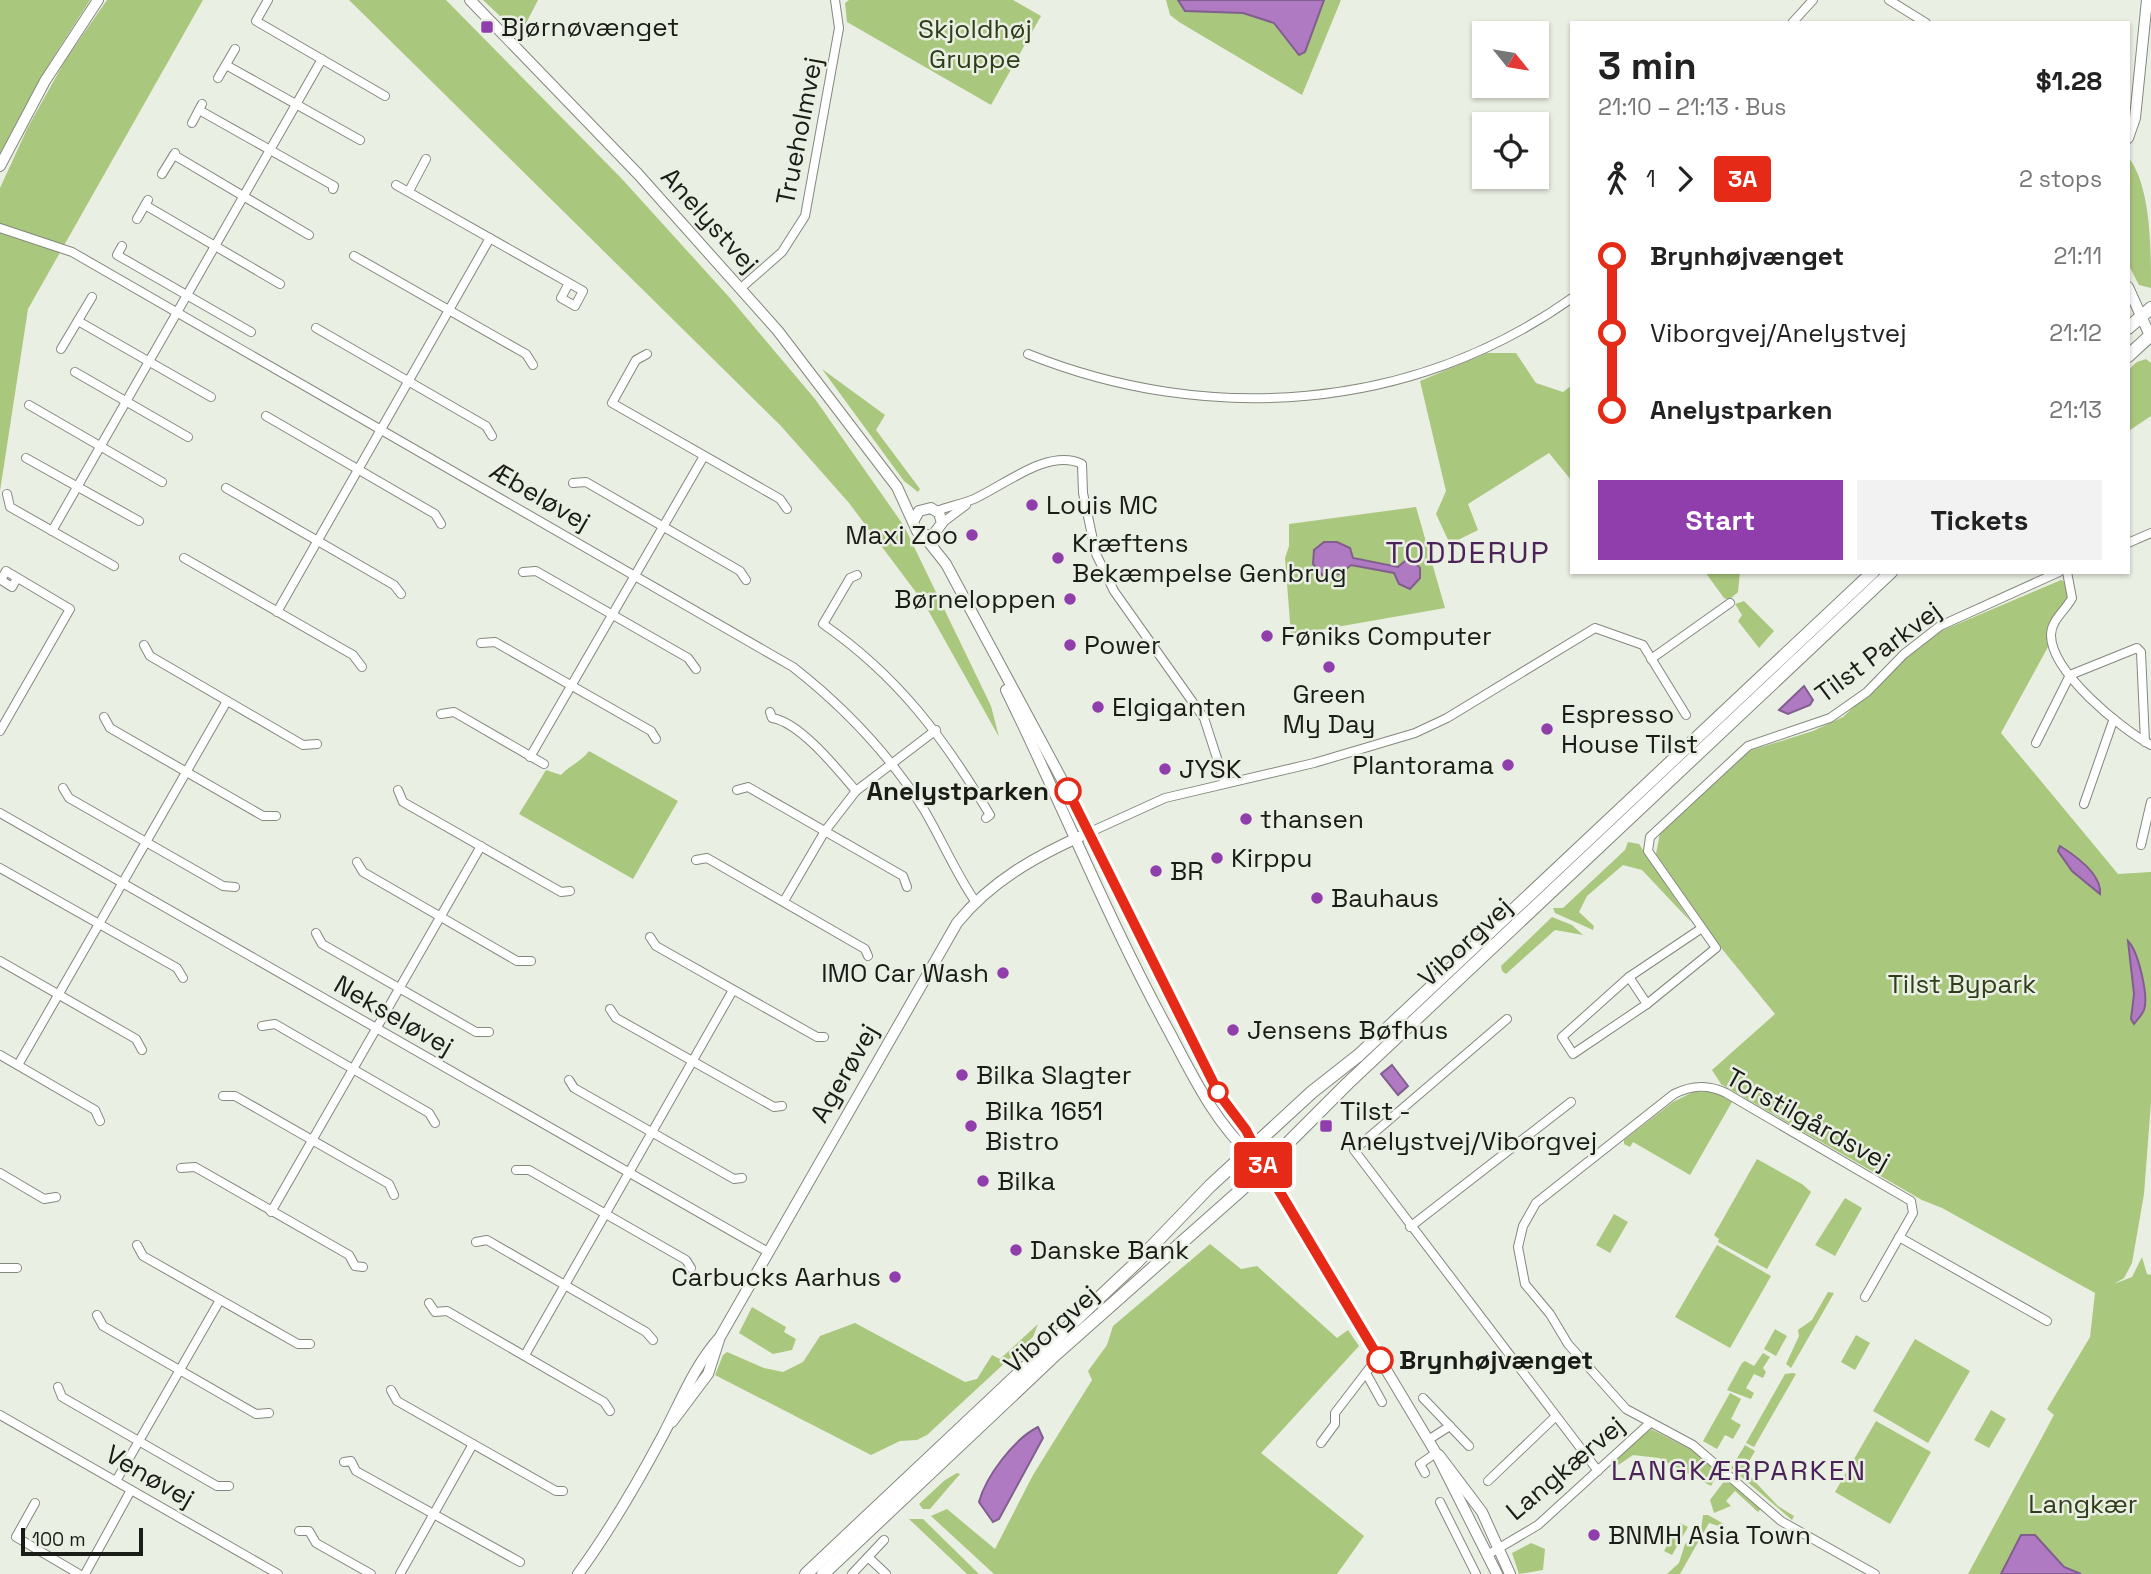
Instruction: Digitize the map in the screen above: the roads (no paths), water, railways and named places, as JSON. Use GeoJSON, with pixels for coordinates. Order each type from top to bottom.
{"type":"FeatureCollection","features":[{"type":"Feature","properties":{"kind":"main road"},"geometry":{"type":"LineString","coordinates":[[2130,326],[2146,312]]}},
{"type":"Feature","properties":{"kind":"main road"},"geometry":{"type":"LineString","coordinates":[[2130,354],[2151,336]]}},
{"type":"Feature","properties":{"kind":"main road","name":"Viborgvej"},"geometry":{"type":"LineString","coordinates":[[806,1574],[899,1482],[1135,1264],[1250,1148],[1359,1055],[1871,574]]}},
{"type":"Feature","properties":{"kind":"main road","name":"Viborgvej"},"geometry":{"type":"LineString","coordinates":[[823,1574],[1074,1337],[1265,1167],[1348,1083],[1889,574]]}},
{"type":"Feature","properties":{"kind":"street"},"geometry":{"type":"LineString","coordinates":[[0,166],[45,81],[98,0]]}},
{"type":"Feature","properties":{"kind":"street"},"geometry":{"type":"LineString","coordinates":[[268,0],[256,21],[386,96]]}},
{"type":"Feature","properties":{"kind":"street","name":"Anelystvej"},"geometry":{"type":"LineString","coordinates":[[470,0],[571,103],[741,288],[816,378],[897,487],[914,520]]}},
{"type":"Feature","properties":{"kind":"street","name":"Trueholmvej"},"geometry":{"type":"LineString","coordinates":[[741,288],[782,252],[805,216],[839,28],[835,0]]}},
{"type":"Feature","properties":{"kind":"street"},"geometry":{"type":"LineString","coordinates":[[1794,21],[1813,0]]}},
{"type":"Feature","properties":{"kind":"street"},"geometry":{"type":"LineString","coordinates":[[1889,0],[1923,21]]}},
{"type":"Feature","properties":{"kind":"street"},"geometry":{"type":"LineString","coordinates":[[2130,132],[2135,118],[2147,0]]}},
{"type":"Feature","properties":{"kind":"street"},"geometry":{"type":"LineString","coordinates":[[218,78],[235,48]]}},
{"type":"Feature","properties":{"kind":"street"},"geometry":{"type":"LineString","coordinates":[[52,531],[322,59]]}},
{"type":"Feature","properties":{"kind":"street"},"geometry":{"type":"LineString","coordinates":[[226,65],[360,141]]}},
{"type":"Feature","properties":{"kind":"street"},"geometry":{"type":"LineString","coordinates":[[191,123],[201,107],[334,186],[333,189]]}},
{"type":"Feature","properties":{"kind":"street"},"geometry":{"type":"LineString","coordinates":[[163,174],[175,153],[309,234]]}},
{"type":"Feature","properties":{"kind":"street"},"geometry":{"type":"LineString","coordinates":[[409,191],[426,159]]}},
{"type":"Feature","properties":{"kind":"street"},"geometry":{"type":"LineString","coordinates":[[396,185],[569,284]]}},
{"type":"Feature","properties":{"kind":"street"},"geometry":{"type":"LineString","coordinates":[[137,219],[147,202],[280,284]]}},
{"type":"Feature","properties":{"kind":"street","name":"Æbeløvej"},"geometry":{"type":"LineString","coordinates":[[0,228],[72,252],[793,667],[845,712],[892,763],[923,808],[975,901]]}},
{"type":"Feature","properties":{"kind":"street"},"geometry":{"type":"LineString","coordinates":[[277,612],[490,238]]}},
{"type":"Feature","properties":{"kind":"street"},"geometry":{"type":"LineString","coordinates":[[122,246],[117,255],[251,332]]}},
{"type":"Feature","properties":{"kind":"street"},"geometry":{"type":"LineString","coordinates":[[354,256],[526,354],[533,365]]}},
{"type":"Feature","properties":{"kind":"street"},"geometry":{"type":"LineString","coordinates":[[2130,290],[2146,312],[2151,336]]}},
{"type":"Feature","properties":{"kind":"street"},"geometry":{"type":"LineString","coordinates":[[61,349],[92,297]]}},
{"type":"Feature","properties":{"kind":"street"},"geometry":{"type":"LineString","coordinates":[[1028,354],[1105,381],[1183,396],[1303,397],[1399,380],[1449,363],[1514,334],[1570,299]]}},
{"type":"Feature","properties":{"kind":"street"},"geometry":{"type":"LineString","coordinates":[[78,321],[211,397]]}},
{"type":"Feature","properties":{"kind":"street"},"geometry":{"type":"LineString","coordinates":[[316,328],[486,426],[492,436]]}},
{"type":"Feature","properties":{"kind":"street"},"geometry":{"type":"LineString","coordinates":[[647,354],[636,360],[612,403],[780,499],[787,509]]}},
{"type":"Feature","properties":{"kind":"street"},"geometry":{"type":"LineString","coordinates":[[75,372],[188,437]]}},
{"type":"Feature","properties":{"kind":"street"},"geometry":{"type":"LineString","coordinates":[[29,405],[162,482]]}},
{"type":"Feature","properties":{"kind":"street"},"geometry":{"type":"LineString","coordinates":[[266,416],[435,514],[441,524]]}},
{"type":"Feature","properties":{"kind":"street"},"geometry":{"type":"LineString","coordinates":[[530,757],[704,456]]}},
{"type":"Feature","properties":{"kind":"street"},"geometry":{"type":"LineString","coordinates":[[26,457],[139,521]]}},
{"type":"Feature","properties":{"kind":"street"},"geometry":{"type":"LineString","coordinates":[[1225,783],[1204,718],[1114,591],[1096,554],[1083,493],[1082,464],[1072,460],[1046,463],[970,500],[919,511],[914,520],[917,530],[946,564],[1250,1148],[1265,1167],[1510,1574]]}},
{"type":"Feature","properties":{"kind":"street"},"geometry":{"type":"LineString","coordinates":[[573,483],[586,482],[740,571],[746,580]]}},
{"type":"Feature","properties":{"kind":"street","name":"Anelystvej"},"geometry":{"type":"LineString","coordinates":[[897,487],[932,510]]}},
{"type":"Feature","properties":{"kind":"street"},"geometry":{"type":"LineString","coordinates":[[226,488],[394,584],[401,594]]}},
{"type":"Feature","properties":{"kind":"street"},"geometry":{"type":"LineString","coordinates":[[7,494],[10,507],[114,566]]}},
{"type":"Feature","properties":{"kind":"street"},"geometry":{"type":"LineString","coordinates":[[923,535],[933,535],[970,500]]}},
{"type":"Feature","properties":{"kind":"street"},"geometry":{"type":"LineString","coordinates":[[932,510],[941,525],[946,564]]}},
{"type":"Feature","properties":{"kind":"street"},"geometry":{"type":"LineString","coordinates":[[2130,542],[2151,533]]}},
{"type":"Feature","properties":{"kind":"street"},"geometry":{"type":"LineString","coordinates":[[184,558],[353,655],[362,667]]}},
{"type":"Feature","properties":{"kind":"street"},"geometry":{"type":"LineString","coordinates":[[523,572],[536,571],[688,658],[696,669]]}},
{"type":"Feature","properties":{"kind":"street","name":"Tilst Parkvej"},"geometry":{"type":"LineString","coordinates":[[1702,928],[1629,976],[1562,1037],[1573,1054],[1647,1004],[1716,948],[1702,928],[1648,851],[1650,837],[1748,746],[1830,718],[1867,692],[1904,654],[1940,626],[2055,574]]}},
{"type":"Feature","properties":{"kind":"street"},"geometry":{"type":"LineString","coordinates":[[2067,574],[2072,598],[2053,625],[2051,637],[2070,675],[2113,721],[2148,744]]}},
{"type":"Feature","properties":{"kind":"street"},"geometry":{"type":"LineString","coordinates":[[857,575],[850,578],[823,624],[873,663],[936,730],[990,815],[986,818]]}},
{"type":"Feature","properties":{"kind":"street"},"geometry":{"type":"LineString","coordinates":[[0,731],[70,609],[17,578]]}},
{"type":"Feature","properties":{"kind":"street"},"geometry":{"type":"LineString","coordinates":[[1651,659],[1730,603]]}},
{"type":"Feature","properties":{"kind":"street"},"geometry":{"type":"LineString","coordinates":[[1088,833],[1165,798],[1392,742],[1415,733],[1447,718],[1595,628],[1639,642],[1686,715]]}},
{"type":"Feature","properties":{"kind":"street"},"geometry":{"type":"LineString","coordinates":[[983,637],[1127,952],[1197,1084],[1229,1133],[1250,1148]]}},
{"type":"Feature","properties":{"kind":"street"},"geometry":{"type":"LineString","coordinates":[[481,643],[495,642],[650,731],[656,739]]}},
{"type":"Feature","properties":{"kind":"street"},"geometry":{"type":"LineString","coordinates":[[145,645],[150,656],[303,745],[317,744]]}},
{"type":"Feature","properties":{"kind":"street"},"geometry":{"type":"LineString","coordinates":[[2036,743],[2070,675],[2137,648],[2141,652],[2148,744]]}},
{"type":"Feature","properties":{"kind":"street"},"geometry":{"type":"LineString","coordinates":[[18,1065],[227,701]]}},
{"type":"Feature","properties":{"kind":"street"},"geometry":{"type":"LineString","coordinates":[[441,714],[454,712],[544,764]]}},
{"type":"Feature","properties":{"kind":"street"},"geometry":{"type":"LineString","coordinates":[[770,712],[772,718],[782,720],[806,738],[856,791]]}},
{"type":"Feature","properties":{"kind":"street"},"geometry":{"type":"LineString","coordinates":[[104,718],[110,728],[263,816],[276,816]]}},
{"type":"Feature","properties":{"kind":"street"},"geometry":{"type":"LineString","coordinates":[[2084,803],[2113,721]]}},
{"type":"Feature","properties":{"kind":"street"},"geometry":{"type":"LineString","coordinates":[[784,901],[825,831],[856,791],[936,730]]}},
{"type":"Feature","properties":{"kind":"street"},"geometry":{"type":"LineString","coordinates":[[737,790],[748,787],[825,831],[903,876],[906,887]]}},
{"type":"Feature","properties":{"kind":"street"},"geometry":{"type":"LineString","coordinates":[[63,788],[69,797],[146,843],[223,886],[235,887]]}},
{"type":"Feature","properties":{"kind":"street"},"geometry":{"type":"LineString","coordinates":[[398,790],[403,802],[561,892],[570,891]]}},
{"type":"Feature","properties":{"kind":"street"},"geometry":{"type":"LineString","coordinates":[[2141,845],[2151,802]]}},
{"type":"Feature","properties":{"kind":"street","name":"Nekseløvej"},"geometry":{"type":"LineString","coordinates":[[0,813],[768,1252]]}},
{"type":"Feature","properties":{"kind":"street","name":"Agerøvej"},"geometry":{"type":"LineString","coordinates":[[578,1574],[664,1433],[674,1407],[705,1353],[720,1337],[950,935],[975,901],[1017,870],[1088,833]]}},
{"type":"Feature","properties":{"kind":"street"},"geometry":{"type":"LineString","coordinates":[[271,1212],[481,846]]}},
{"type":"Feature","properties":{"kind":"street"},"geometry":{"type":"LineString","coordinates":[[696,860],[707,858],[865,949],[869,956]]}},
{"type":"Feature","properties":{"kind":"street"},"geometry":{"type":"LineString","coordinates":[[357,862],[363,872],[517,961],[531,961]]}},
{"type":"Feature","properties":{"kind":"street"},"geometry":{"type":"LineString","coordinates":[[0,868],[177,968],[183,978]]}},
{"type":"Feature","properties":{"kind":"street"},"geometry":{"type":"LineString","coordinates":[[316,933],[321,944],[476,1032],[489,1032]]}},
{"type":"Feature","properties":{"kind":"street"},"geometry":{"type":"LineString","coordinates":[[650,937],[656,946],[817,1037],[824,1037]]}},
{"type":"Feature","properties":{"kind":"street"},"geometry":{"type":"LineString","coordinates":[[0,961],[136,1039],[142,1050]]}},
{"type":"Feature","properties":{"kind":"street"},"geometry":{"type":"LineString","coordinates":[[1629,976],[1647,1004]]}},
{"type":"Feature","properties":{"kind":"street"},"geometry":{"type":"LineString","coordinates":[[525,1355],[733,990]]}},
{"type":"Feature","properties":{"kind":"street"},"geometry":{"type":"LineString","coordinates":[[610,1009],[616,1018],[692,1062],[774,1107],[782,1106]]}},
{"type":"Feature","properties":{"kind":"street"},"geometry":{"type":"LineString","coordinates":[[1507,1019],[1354,1150],[1598,1471]]}},
{"type":"Feature","properties":{"kind":"street"},"geometry":{"type":"LineString","coordinates":[[262,1026],[275,1024],[429,1113],[435,1123]]}},
{"type":"Feature","properties":{"kind":"street"},"geometry":{"type":"LineString","coordinates":[[0,1055],[95,1110],[100,1121]]}},
{"type":"Feature","properties":{"kind":"street"},"geometry":{"type":"LineString","coordinates":[[569,1080],[574,1088],[734,1179],[742,1178]]}},
{"type":"Feature","properties":{"kind":"street","name":"Torstilgårdsvej"},"geometry":{"type":"LineString","coordinates":[[1650,1423],[1613,1397],[1568,1344],[1550,1314],[1525,1284],[1518,1247],[1527,1216],[1545,1195],[1674,1094],[1692,1087],[1716,1088],[1911,1201],[1913,1213],[1865,1297]]}},
{"type":"Feature","properties":{"kind":"street"},"geometry":{"type":"LineString","coordinates":[[223,1096],[235,1096],[389,1184],[394,1195]]}},
{"type":"Feature","properties":{"kind":"street"},"geometry":{"type":"LineString","coordinates":[[1410,1227],[1571,1102]]}},
{"type":"Feature","properties":{"kind":"street"},"geometry":{"type":"LineString","coordinates":[[181,1168],[195,1167],[348,1255],[355,1266],[363,1266]]}},
{"type":"Feature","properties":{"kind":"street"},"geometry":{"type":"LineString","coordinates":[[516,1170],[529,1170],[606,1213],[686,1260],[691,1268]]}},
{"type":"Feature","properties":{"kind":"street"},"geometry":{"type":"LineString","coordinates":[[0,1173],[44,1199],[56,1197]]}},
{"type":"Feature","properties":{"kind":"street"},"geometry":{"type":"LineString","coordinates":[[1899,1237],[2047,1321]]}},
{"type":"Feature","properties":{"kind":"street"},"geometry":{"type":"LineString","coordinates":[[476,1242],[487,1240],[646,1332],[653,1340]]}},
{"type":"Feature","properties":{"kind":"street"},"geometry":{"type":"LineString","coordinates":[[137,1244],[143,1256],[298,1344],[310,1344]]}},
{"type":"Feature","properties":{"kind":"street"},"geometry":{"type":"LineString","coordinates":[[0,1268],[17,1268]]}},
{"type":"Feature","properties":{"kind":"street"},"geometry":{"type":"LineString","coordinates":[[116,1481],[220,1300]]}},
{"type":"Feature","properties":{"kind":"street"},"geometry":{"type":"LineString","coordinates":[[429,1303],[435,1312],[447,1311],[525,1355],[604,1402],[610,1411]]}},
{"type":"Feature","properties":{"kind":"street"},"geometry":{"type":"LineString","coordinates":[[97,1315],[103,1326],[257,1414],[269,1413]]}},
{"type":"Feature","properties":{"kind":"street"},"geometry":{"type":"LineString","coordinates":[[1321,1443],[1335,1424],[1335,1413],[1378,1357]]}},
{"type":"Feature","properties":{"kind":"street"},"geometry":{"type":"LineString","coordinates":[[1366,1373],[1382,1402]]}},
{"type":"Feature","properties":{"kind":"street"},"geometry":{"type":"LineString","coordinates":[[58,1387],[62,1397],[218,1486],[229,1486]]}},
{"type":"Feature","properties":{"kind":"street"},"geometry":{"type":"LineString","coordinates":[[391,1390],[397,1401],[556,1491],[563,1491]]}},
{"type":"Feature","properties":{"kind":"street"},"geometry":{"type":"LineString","coordinates":[[1423,1398],[1469,1446]]}},
{"type":"Feature","properties":{"kind":"street","name":"Venøvej"},"geometry":{"type":"LineString","coordinates":[[0,1415],[278,1574]]}},
{"type":"Feature","properties":{"kind":"street"},"geometry":{"type":"LineString","coordinates":[[1488,1481],[1555,1417]]}},
{"type":"Feature","properties":{"kind":"street","name":"Langkærvej"},"geometry":{"type":"LineString","coordinates":[[1494,1551],[1538,1525],[1650,1423],[1693,1446],[1781,1521],[1875,1574]]}},
{"type":"Feature","properties":{"kind":"street"},"geometry":{"type":"LineString","coordinates":[[1428,1440],[1450,1426]]}},
{"type":"Feature","properties":{"kind":"street"},"geometry":{"type":"LineString","coordinates":[[400,1574],[473,1444]]}},
{"type":"Feature","properties":{"kind":"street"},"geometry":{"type":"LineString","coordinates":[[1425,1473],[1420,1464],[1437,1454]]}},
{"type":"Feature","properties":{"kind":"street"},"geometry":{"type":"LineString","coordinates":[[344,1462],[351,1461],[356,1471],[520,1562]]}},
{"type":"Feature","properties":{"kind":"street"},"geometry":{"type":"LineString","coordinates":[[85,1574],[131,1490]]}},
{"type":"Feature","properties":{"kind":"street"},"geometry":{"type":"LineString","coordinates":[[1440,1502],[1476,1574]]}},
{"type":"Feature","properties":{"kind":"street"},"geometry":{"type":"LineString","coordinates":[[35,1503],[16,1537],[79,1574]]}},
{"type":"Feature","properties":{"kind":"street"},"geometry":{"type":"LineString","coordinates":[[299,1531],[309,1531],[316,1543],[371,1574]]}},
{"type":"Feature","properties":{"kind":"street"},"geometry":{"type":"LineString","coordinates":[[852,1574],[884,1540]]}},
{"type":"Feature","properties":{"kind":"street"},"geometry":{"type":"LineString","coordinates":[[1494,1551],[1497,1574]]}},
{"type":"Feature","properties":{"kind":"street"},"geometry":{"type":"LineString","coordinates":[[868,1557],[886,1574]]}},
{"type":"Feature","properties":{"kind":"place","name":"Bjørnøvænget"},"geometry":{"type":"Point","coordinates":[487,27]}},
{"type":"Feature","properties":{"kind":"place","name":"Louis MC"},"geometry":{"type":"Point","coordinates":[1032,505]}},
{"type":"Feature","properties":{"kind":"place","name":"Maxi Zoo"},"geometry":{"type":"Point","coordinates":[972,535]}},
{"type":"Feature","properties":{"kind":"place","name":"Kræftens Bekæmpelse Genbrug"},"geometry":{"type":"Point","coordinates":[1058,558]}},
{"type":"Feature","properties":{"kind":"place","name":"Børneloppen"},"geometry":{"type":"Point","coordinates":[1070,599]}},
{"type":"Feature","properties":{"kind":"place","name":"Føniks Computer"},"geometry":{"type":"Point","coordinates":[1267,636]}},
{"type":"Feature","properties":{"kind":"place","name":"Power"},"geometry":{"type":"Point","coordinates":[1070,645]}},
{"type":"Feature","properties":{"kind":"place","name":"Green My Day"},"geometry":{"type":"Point","coordinates":[1329,667]}},
{"type":"Feature","properties":{"kind":"place","name":"Elgiganten"},"geometry":{"type":"Point","coordinates":[1098,707]}},
{"type":"Feature","properties":{"kind":"place","name":"Espresso House Tilst"},"geometry":{"type":"Point","coordinates":[1547,729]}},
{"type":"Feature","properties":{"kind":"place","name":"Plantorama"},"geometry":{"type":"Point","coordinates":[1508,765]}},
{"type":"Feature","properties":{"kind":"place","name":"JYSK"},"geometry":{"type":"Point","coordinates":[1165,769]}},
{"type":"Feature","properties":{"kind":"place","name":"Anelystparken"},"geometry":{"type":"Point","coordinates":[1068,791]}},
{"type":"Feature","properties":{"kind":"place","name":"thansen"},"geometry":{"type":"Point","coordinates":[1246,819]}},
{"type":"Feature","properties":{"kind":"place","name":"Kirppu"},"geometry":{"type":"Point","coordinates":[1217,858]}},
{"type":"Feature","properties":{"kind":"place","name":"BR"},"geometry":{"type":"Point","coordinates":[1156,871]}},
{"type":"Feature","properties":{"kind":"place","name":"Bauhaus"},"geometry":{"type":"Point","coordinates":[1317,898]}},
{"type":"Feature","properties":{"kind":"place","name":"IMO Car Wash"},"geometry":{"type":"Point","coordinates":[1003,973]}},
{"type":"Feature","properties":{"kind":"place","name":"Jensens Bøfhus"},"geometry":{"type":"Point","coordinates":[1233,1030]}},
{"type":"Feature","properties":{"kind":"place","name":"Bilka Slagter"},"geometry":{"type":"Point","coordinates":[962,1075]}},
{"type":"Feature","properties":{"kind":"place","name":"Bilka 1651 Bistro"},"geometry":{"type":"Point","coordinates":[971,1126]}},
{"type":"Feature","properties":{"kind":"place","name":"Tilst - Anelystvej/Viborgvej"},"geometry":{"type":"Point","coordinates":[1326,1126]}},
{"type":"Feature","properties":{"kind":"place","name":"Bilka"},"geometry":{"type":"Point","coordinates":[983,1181]}},
{"type":"Feature","properties":{"kind":"place","name":"Danske Bank"},"geometry":{"type":"Point","coordinates":[1016,1250]}},
{"type":"Feature","properties":{"kind":"place","name":"Carbucks Aarhus"},"geometry":{"type":"Point","coordinates":[895,1277]}},
{"type":"Feature","properties":{"kind":"place","name":"Brynhøjvænget"},"geometry":{"type":"Point","coordinates":[1380,1360]}},
{"type":"Feature","properties":{"kind":"place","name":"BNMH Asia Town"},"geometry":{"type":"Point","coordinates":[1594,1535]}},
{"type":"Feature","properties":{"kind":"district","name":"TODDERUP"},"geometry":{"type":"Point","coordinates":[1468,552]}},
{"type":"Feature","properties":{"kind":"district","name":"LANGKÆRPARKEN"},"geometry":{"type":"Point","coordinates":[1739,1470]}},
{"type":"Feature","properties":{"kind":"park label","name":"Skjoldhøj Gruppe"},"geometry":{"type":"Point","coordinates":[975,44]}},
{"type":"Feature","properties":{"kind":"park label","name":"Tilst Bypark"},"geometry":{"type":"Point","coordinates":[1962,984]}},
{"type":"Feature","properties":{"kind":"park label","name":"Langkær"},"geometry":{"type":"Point","coordinates":[2083,1504]}}]}
